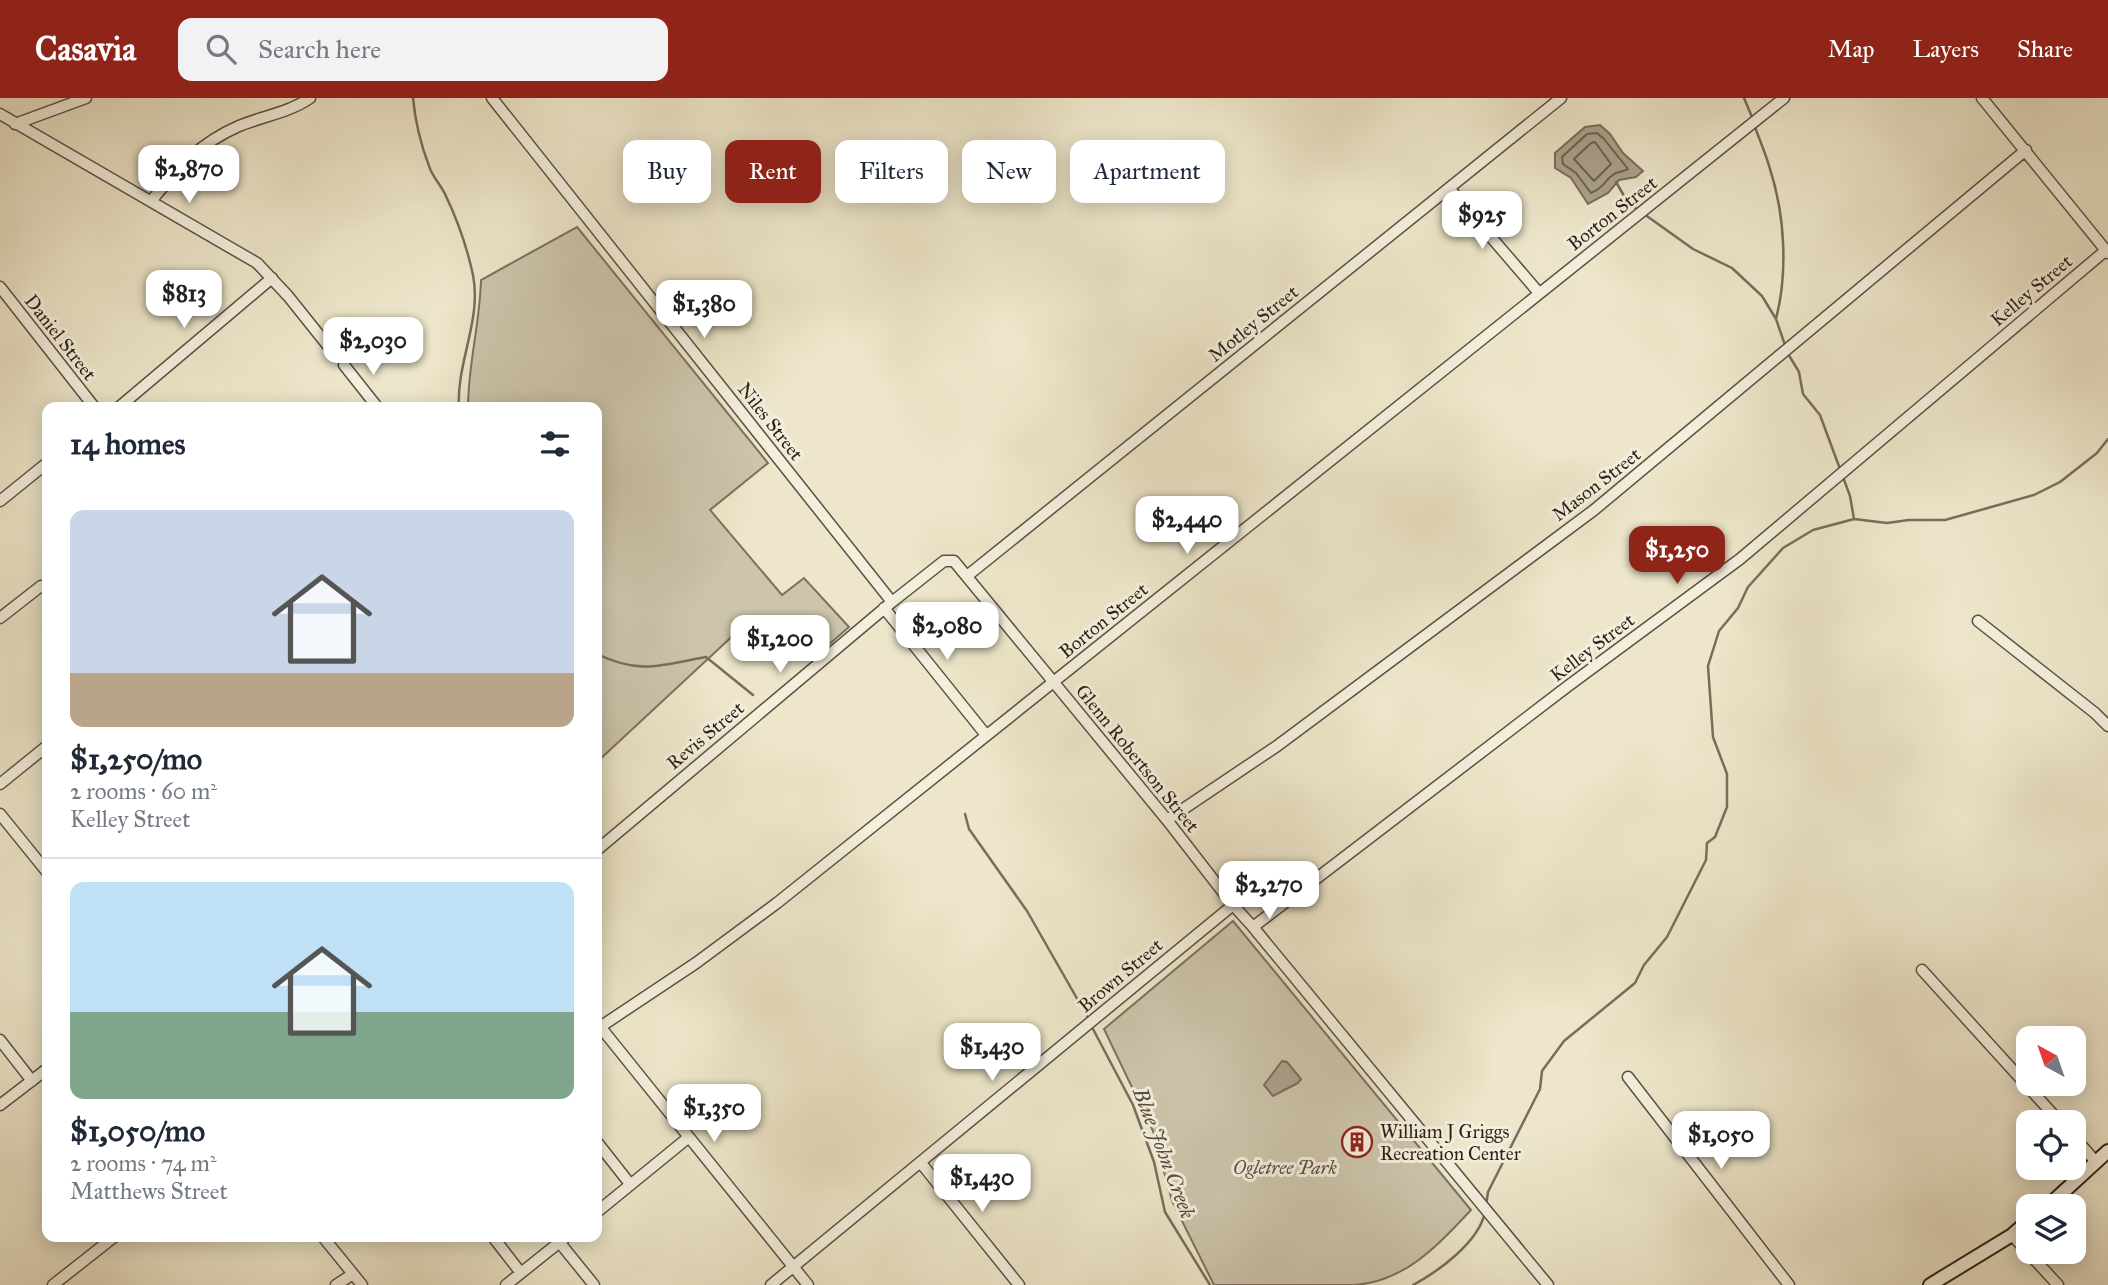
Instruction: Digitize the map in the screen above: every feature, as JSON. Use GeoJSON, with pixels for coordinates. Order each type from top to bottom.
{"type":"FeatureCollection","features":[{"type":"Feature","properties":{"kind":"street"},"geometry":{"type":"LineString","coordinates":[[15,124],[86,98]]}},
{"type":"Feature","properties":{"kind":"street"},"geometry":{"type":"LineString","coordinates":[[152,201],[183,162],[206,144],[240,125],[275,116],[310,98]]}},
{"type":"Feature","properties":{"kind":"street","name":"Niles Street"},"geometry":{"type":"LineString","coordinates":[[492,98],[986,734]]}},
{"type":"Feature","properties":{"kind":"street","name":"Motley Street"},"geometry":{"type":"LineString","coordinates":[[967,576],[1562,98]]}},
{"type":"Feature","properties":{"kind":"street","name":"Borton Street"},"geometry":{"type":"LineString","coordinates":[[602,1022],[696,963],[776,903],[1784,98]]}},
{"type":"Feature","properties":{"kind":"street"},"geometry":{"type":"LineString","coordinates":[[1982,98],[2107,252]]}},
{"type":"Feature","properties":{"kind":"street"},"geometry":{"type":"LineString","coordinates":[[0,114],[257,263],[332,351]]}},
{"type":"Feature","properties":{"kind":"street","name":"Mason Street"},"geometry":{"type":"LineString","coordinates":[[1167,820],[1277,746],[1594,510],[2026,150]]}},
{"type":"Feature","properties":{"kind":"street"},"geometry":{"type":"LineString","coordinates":[[1449,188],[1539,293]]}},
{"type":"Feature","properties":{"kind":"street","name":"Kelley Street"},"geometry":{"type":"LineString","coordinates":[[1254,927],[1568,686],[1740,559],[2107,252]]}},
{"type":"Feature","properties":{"kind":"street"},"geometry":{"type":"LineString","coordinates":[[125,402],[272,278]]}},
{"type":"Feature","properties":{"kind":"street","name":"Daniel Street"},"geometry":{"type":"LineString","coordinates":[[0,287],[90,402]]}},
{"type":"Feature","properties":{"kind":"street"},"geometry":{"type":"LineString","coordinates":[[344,365],[373,402]]}},
{"type":"Feature","properties":{"kind":"street"},"geometry":{"type":"LineString","coordinates":[[0,501],[42,467]]}},
{"type":"Feature","properties":{"kind":"street","name":"Revis Street"},"geometry":{"type":"LineString","coordinates":[[602,846],[944,561],[954,561],[967,576]]}},
{"type":"Feature","properties":{"kind":"street","name":"Glenn Robertson Street"},"geometry":{"type":"LineString","coordinates":[[967,576],[1167,820],[1233,905],[1254,927],[1548,1285]]}},
{"type":"Feature","properties":{"kind":"street"},"geometry":{"type":"LineString","coordinates":[[0,618],[41,586]]}},
{"type":"Feature","properties":{"kind":"street"},"geometry":{"type":"LineString","coordinates":[[1978,621],[2108,726]]}},
{"type":"Feature","properties":{"kind":"street"},"geometry":{"type":"LineString","coordinates":[[0,784],[42,750]]}},
{"type":"Feature","properties":{"kind":"street"},"geometry":{"type":"LineString","coordinates":[[0,814],[42,866]]}},
{"type":"Feature","properties":{"kind":"street","name":"Brown Street"},"geometry":{"type":"LineString","coordinates":[[771,1285],[1233,905]]}},
{"type":"Feature","properties":{"kind":"street"},"geometry":{"type":"LineString","coordinates":[[1922,970],[2049,1110]]}},
{"type":"Feature","properties":{"kind":"street"},"geometry":{"type":"LineString","coordinates":[[602,1030],[808,1285]]}},
{"type":"Feature","properties":{"kind":"street"},"geometry":{"type":"LineString","coordinates":[[0,1040],[32,1081]]}},
{"type":"Feature","properties":{"kind":"street"},"geometry":{"type":"LineString","coordinates":[[0,1105],[42,1073]]}},
{"type":"Feature","properties":{"kind":"street"},"geometry":{"type":"LineString","coordinates":[[1628,1077],[1789,1285]]}},
{"type":"Feature","properties":{"kind":"street"},"geometry":{"type":"LineString","coordinates":[[602,1208],[689,1137]]}},
{"type":"Feature","properties":{"kind":"street"},"geometry":{"type":"LineString","coordinates":[[602,1148],[630,1184]]}},
{"type":"Feature","properties":{"kind":"street"},"geometry":{"type":"LineString","coordinates":[[2086,1151],[2096,1162]]}},
{"type":"Feature","properties":{"kind":"street"},"geometry":{"type":"LineString","coordinates":[[2061,1194],[2108,1151]]}},
{"type":"Feature","properties":{"kind":"street"},"geometry":{"type":"LineString","coordinates":[[920,1163],[1019,1285]]}},
{"type":"Feature","properties":{"kind":"street"},"geometry":{"type":"LineString","coordinates":[[1930,1285],[2016,1231]]}},
{"type":"Feature","properties":{"kind":"street"},"geometry":{"type":"LineString","coordinates":[[2011,1235],[2058,1285]]}},
{"type":"Feature","properties":{"kind":"street"},"geometry":{"type":"LineString","coordinates":[[52,1285],[108,1242]]}},
{"type":"Feature","properties":{"kind":"street"},"geometry":{"type":"LineString","coordinates":[[327,1242],[362,1285]]}},
{"type":"Feature","properties":{"kind":"street"},"geometry":{"type":"LineString","coordinates":[[497,1242],[521,1273]]}},
{"type":"Feature","properties":{"kind":"street"},"geometry":{"type":"LineString","coordinates":[[506,1285],[560,1242]]}},
{"type":"Feature","properties":{"kind":"street"},"geometry":{"type":"LineString","coordinates":[[564,1242],[594,1285]]}},
{"type":"Feature","properties":{"kind":"street"},"geometry":{"type":"LineString","coordinates":[[336,1285],[353,1274]]}},
{"type":"Feature","properties":{"kind":"green space"},"geometry":{"type":"Polygon","coordinates":[[[577,227],[768,463],[710,510],[782,595],[804,578],[849,627],[812,659],[791,636],[753,617],[602,757],[602,402],[468,402],[481,280],[577,227]]]}},
{"type":"Feature","properties":{"kind":"green space","name":"Ogletree Park"},"geometry":{"type":"Polygon","coordinates":[[[1233,921],[1471,1210],[1420,1259],[1390,1277],[1355,1285],[1214,1285],[1172,1201],[1153,1131],[1104,1029],[1233,921]]]}},
{"type":"Feature","properties":{"kind":"water"},"geometry":{"type":"Polygon","coordinates":[[[1600,125],[1623,153],[1643,171],[1636,177],[1619,180],[1608,193],[1588,204],[1571,178],[1555,168],[1555,153],[1585,127],[1600,125]]]}},
{"type":"Feature","properties":{"kind":"water"},"geometry":{"type":"Polygon","coordinates":[[[1282,1061],[1287,1062],[1301,1079],[1273,1096],[1264,1085],[1282,1061]]]}},
{"type":"Feature","properties":{"kind":"waterway","name":"Blue John Creek"},"geometry":{"type":"LineString","coordinates":[[413,98],[426,158],[454,213],[473,275],[474,308],[461,375],[459,402]]}},
{"type":"Feature","properties":{"kind":"waterway"},"geometry":{"type":"LineString","coordinates":[[1744,98],[1752,117]]}},
{"type":"Feature","properties":{"kind":"waterway"},"geometry":{"type":"LineString","coordinates":[[1754,124],[1767,158],[1782,225],[1782,282],[1776,319]]}},
{"type":"Feature","properties":{"kind":"waterway"},"geometry":{"type":"LineString","coordinates":[[1616,182],[1627,201],[1638,210]]}},
{"type":"Feature","properties":{"kind":"waterway"},"geometry":{"type":"LineString","coordinates":[[1644,214],[1693,249],[1732,268],[1762,296],[1776,319],[1785,345]]}},
{"type":"Feature","properties":{"kind":"waterway"},"geometry":{"type":"LineString","coordinates":[[1787,352],[1799,372],[1803,394],[1820,415],[1850,496],[1854,519]]}},
{"type":"Feature","properties":{"kind":"waterway"},"geometry":{"type":"LineString","coordinates":[[1486,1205],[1488,1192],[1540,1089],[1542,1071],[1564,1041],[1635,983],[1644,965],[1667,937],[1706,860],[1707,843],[1715,837],[1727,807],[1727,774],[1713,737],[1708,666],[1719,631],[1738,608],[1748,587],[1783,548],[1813,530],[1854,519],[1887,523],[1945,520],[2034,495],[2060,482],[2097,453],[2108,439]]}},
{"type":"Feature","properties":{"kind":"waterway","name":"Blue John Creek"},"geometry":{"type":"LineString","coordinates":[[602,656],[639,666],[664,665],[706,657],[753,695]]}},
{"type":"Feature","properties":{"kind":"waterway","name":"Blue John Creek"},"geometry":{"type":"LineString","coordinates":[[965,814],[969,829],[1027,911],[1087,1016]]}},
{"type":"Feature","properties":{"kind":"waterway","name":"Blue John Creek"},"geometry":{"type":"LineString","coordinates":[[1093,1029],[1133,1105],[1154,1162],[1165,1212],[1210,1285]]}},
{"type":"Feature","properties":{"kind":"waterway"},"geometry":{"type":"LineString","coordinates":[[1413,1285],[1446,1264],[1466,1245],[1475,1234],[1485,1212]]}},
{"type":"Feature","properties":{"kind":"place","name":"William J Griggs Recreation Center"},"geometry":{"type":"Point","coordinates":[1357,1142]}}]}
